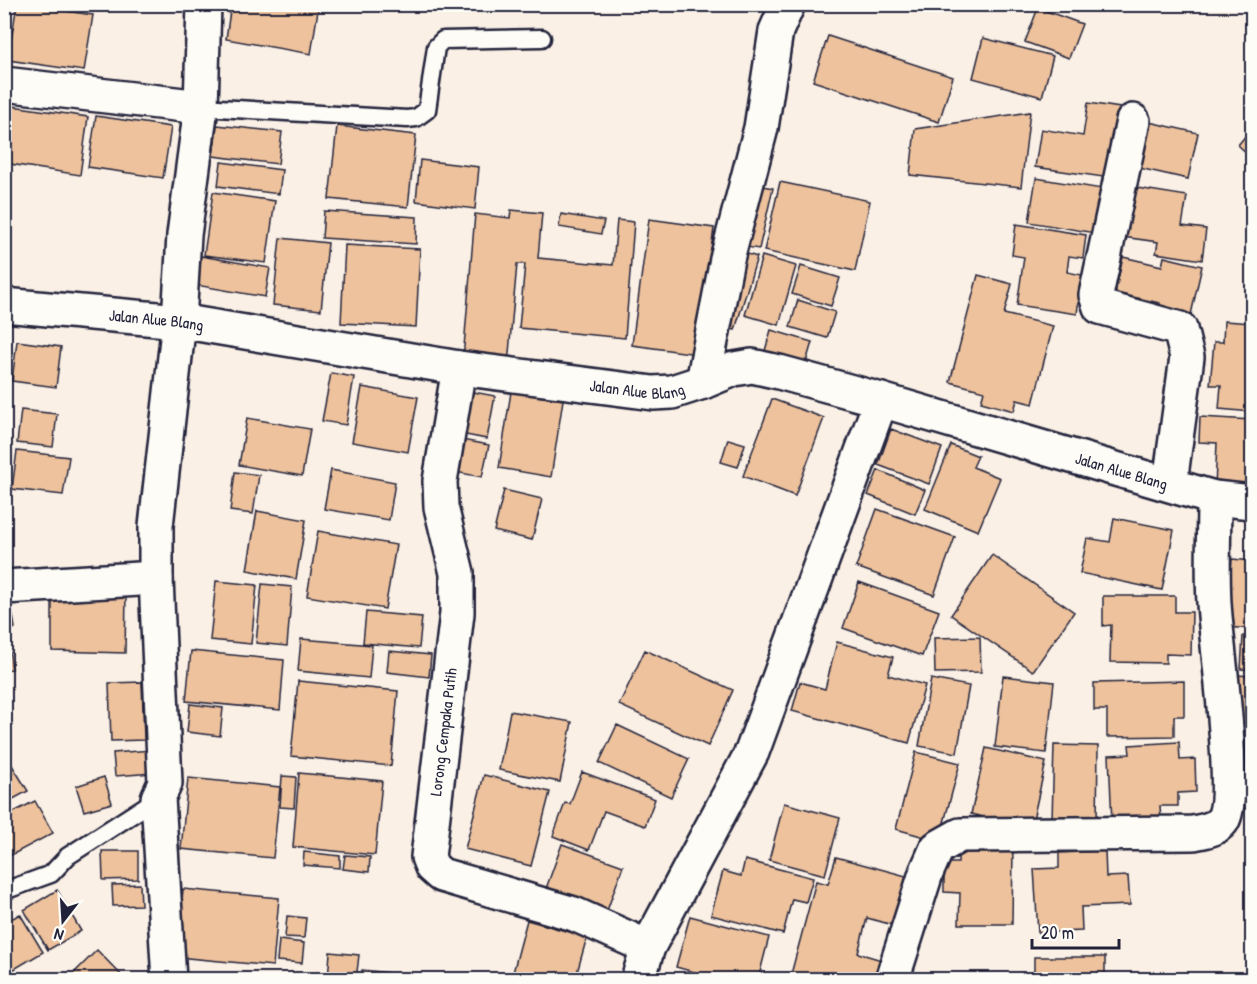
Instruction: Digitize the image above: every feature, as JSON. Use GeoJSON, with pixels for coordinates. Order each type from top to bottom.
{"type":"FeatureCollection","features":[{"type":"Feature","properties":{"kind":"street"},"geometry":{"type":"LineString","coordinates":[[169,980],[158,798],[165,783],[156,578],[156,526],[179,321],[184,235],[201,107],[204,4]]}},
{"type":"Feature","properties":{"kind":"street"},"geometry":{"type":"LineString","coordinates":[[704,382],[727,259],[761,128],[776,31],[788,4]]}},
{"type":"Feature","properties":{"kind":"street"},"geometry":{"type":"LineString","coordinates":[[4,84],[201,107]]}},
{"type":"Feature","properties":{"kind":"street"},"geometry":{"type":"LineString","coordinates":[[1133,121],[1096,295],[1100,308],[1180,329],[1187,357],[1170,483]]}},
{"type":"Feature","properties":{"kind":"street","name":"Jalan Alue Blang"},"geometry":{"type":"LineString","coordinates":[[4,305],[179,321],[459,368],[652,393],[672,392],[734,369],[752,366],[881,400],[1170,483],[1214,498],[1252,502]]}},
{"type":"Feature","properties":{"kind":"street","name":"Lorong Cempaka Putih"},"geometry":{"type":"LineString","coordinates":[[459,368],[440,481],[441,507],[457,573],[457,613],[428,857],[432,867],[441,875],[574,914],[648,947]]}},
{"type":"Feature","properties":{"kind":"street"},"geometry":{"type":"LineString","coordinates":[[638,980],[648,947],[752,752],[881,400]]}},
{"type":"Feature","properties":{"kind":"street"},"geometry":{"type":"LineString","coordinates":[[892,980],[926,873],[937,848],[960,835],[1193,833],[1215,828],[1223,820],[1227,800],[1228,769],[1214,603],[1214,498]]}},
{"type":"Feature","properties":{"kind":"street"},"geometry":{"type":"LineString","coordinates":[[4,587],[156,578]]}},
{"type":"Feature","properties":{"kind":"lane"},"geometry":{"type":"LineString","coordinates":[[201,107],[416,118],[427,110],[436,47],[443,40],[542,39]]}},
{"type":"Feature","properties":{"kind":"lane"},"geometry":{"type":"LineString","coordinates":[[4,891],[51,874],[68,856],[158,798]]}},
{"type":"Feature","properties":{"kind":"building"},"geometry":{"type":"Polygon","coordinates":[[[17,4],[93,15],[84,71],[8,60],[17,4]]]}},
{"type":"Feature","properties":{"kind":"building"},"geometry":{"type":"Polygon","coordinates":[[[231,4],[319,4],[311,54],[226,39],[231,4]]]}},
{"type":"Feature","properties":{"kind":"building"},"geometry":{"type":"Polygon","coordinates":[[[1038,8],[1082,24],[1069,58],[1025,42],[1038,8]]]}},
{"type":"Feature","properties":{"kind":"building"},"geometry":{"type":"Polygon","coordinates":[[[828,36],[953,77],[939,122],[813,81],[828,36]]]}},
{"type":"Feature","properties":{"kind":"building"},"geometry":{"type":"Polygon","coordinates":[[[983,38],[1053,56],[1042,97],[973,78],[983,38]]]}},
{"type":"Feature","properties":{"kind":"building"},"geometry":{"type":"Polygon","coordinates":[[[1088,103],[1120,108],[1110,178],[1035,167],[1041,129],[1083,136],[1088,103]]]}},
{"type":"Feature","properties":{"kind":"building"},"geometry":{"type":"Polygon","coordinates":[[[12,106],[88,117],[80,175],[4,163],[12,106]]]}},
{"type":"Feature","properties":{"kind":"building"},"geometry":{"type":"Polygon","coordinates":[[[1030,112],[1021,187],[910,175],[915,129],[1030,112]]]}},
{"type":"Feature","properties":{"kind":"building"},"geometry":{"type":"Polygon","coordinates":[[[96,116],[171,127],[163,178],[88,167],[96,116]]]}},
{"type":"Feature","properties":{"kind":"building"},"geometry":{"type":"Polygon","coordinates":[[[1149,122],[1198,133],[1188,179],[1139,168],[1149,122]]]}},
{"type":"Feature","properties":{"kind":"building"},"geometry":{"type":"Polygon","coordinates":[[[217,125],[282,132],[278,164],[213,156],[217,125]]]}},
{"type":"Feature","properties":{"kind":"building"},"geometry":{"type":"Polygon","coordinates":[[[337,126],[416,135],[408,207],[329,199],[337,126]]]}},
{"type":"Feature","properties":{"kind":"building"},"geometry":{"type":"Polygon","coordinates":[[[1252,128],[1252,158],[1238,145],[1252,128]]]}},
{"type":"Feature","properties":{"kind":"building"},"geometry":{"type":"Polygon","coordinates":[[[420,160],[479,167],[475,209],[416,201],[420,160]]]}},
{"type":"Feature","properties":{"kind":"building"},"geometry":{"type":"Polygon","coordinates":[[[221,162],[282,170],[279,194],[218,186],[221,162]]]}},
{"type":"Feature","properties":{"kind":"building"},"geometry":{"type":"Polygon","coordinates":[[[1036,178],[1102,189],[1095,233],[1029,222],[1036,178]]]}},
{"type":"Feature","properties":{"kind":"building"},"geometry":{"type":"Polygon","coordinates":[[[780,182],[870,201],[855,271],[764,251],[780,182]]]}},
{"type":"Feature","properties":{"kind":"building"},"geometry":{"type":"Polygon","coordinates":[[[754,184],[773,188],[759,249],[740,246],[754,184]]]}},
{"type":"Feature","properties":{"kind":"building"},"geometry":{"type":"Polygon","coordinates":[[[1131,187],[1187,196],[1182,226],[1206,229],[1202,260],[1156,253],[1158,242],[1123,237],[1131,187]]]}},
{"type":"Feature","properties":{"kind":"building"},"geometry":{"type":"Polygon","coordinates":[[[213,192],[275,201],[266,263],[204,255],[213,192]]]}},
{"type":"Feature","properties":{"kind":"building"},"geometry":{"type":"Polygon","coordinates":[[[511,210],[542,213],[538,258],[613,265],[617,220],[634,222],[625,338],[519,328],[525,264],[517,264],[508,364],[463,359],[475,214],[510,218],[511,210]]]}},
{"type":"Feature","properties":{"kind":"building"},"geometry":{"type":"Polygon","coordinates":[[[324,211],[417,217],[416,244],[322,238],[324,211]]]}},
{"type":"Feature","properties":{"kind":"building"},"geometry":{"type":"Polygon","coordinates":[[[561,214],[604,221],[601,234],[559,227],[561,214]]]}},
{"type":"Feature","properties":{"kind":"building"},"geometry":{"type":"Polygon","coordinates":[[[1251,214],[1252,241],[1250,241],[1251,214]]]}},
{"type":"Feature","properties":{"kind":"building"},"geometry":{"type":"Polygon","coordinates":[[[649,219],[714,228],[697,354],[632,345],[649,219]]]}},
{"type":"Feature","properties":{"kind":"building"},"geometry":{"type":"Polygon","coordinates":[[[1016,224],[1086,235],[1083,258],[1069,256],[1067,272],[1082,275],[1077,314],[1017,305],[1024,257],[1012,255],[1016,224]]]}},
{"type":"Feature","properties":{"kind":"building"},"geometry":{"type":"Polygon","coordinates":[[[280,238],[328,243],[321,310],[273,305],[280,238]]]}},
{"type":"Feature","properties":{"kind":"building"},"geometry":{"type":"Polygon","coordinates":[[[345,245],[420,249],[416,327],[341,323],[345,245]]]}},
{"type":"Feature","properties":{"kind":"building"},"geometry":{"type":"Polygon","coordinates":[[[738,251],[757,257],[735,330],[715,324],[738,251]]]}},
{"type":"Feature","properties":{"kind":"building"},"geometry":{"type":"Polygon","coordinates":[[[195,255],[270,268],[265,297],[190,284],[195,255]]]}},
{"type":"Feature","properties":{"kind":"building"},"geometry":{"type":"Polygon","coordinates":[[[762,256],[796,266],[779,325],[745,315],[762,256]]]}},
{"type":"Feature","properties":{"kind":"building"},"geometry":{"type":"Polygon","coordinates":[[[1123,257],[1162,266],[1164,257],[1202,266],[1190,319],[1158,312],[1160,303],[1115,293],[1123,257]]]}},
{"type":"Feature","properties":{"kind":"building"},"geometry":{"type":"Polygon","coordinates":[[[801,266],[840,278],[831,306],[792,294],[801,266]]]}},
{"type":"Feature","properties":{"kind":"building"},"geometry":{"type":"Polygon","coordinates":[[[978,275],[1012,284],[1004,314],[1053,326],[1033,404],[1017,400],[1014,411],[981,402],[984,391],[950,382],[978,275]]]}},
{"type":"Feature","properties":{"kind":"building"},"geometry":{"type":"Polygon","coordinates":[[[798,300],[835,312],[827,338],[790,327],[798,300]]]}},
{"type":"Feature","properties":{"kind":"building"},"geometry":{"type":"Polygon","coordinates":[[[1224,321],[1252,323],[1252,412],[1219,409],[1221,385],[1210,385],[1214,342],[1223,342],[1224,321]]]}},
{"type":"Feature","properties":{"kind":"building"},"geometry":{"type":"Polygon","coordinates":[[[771,330],[812,342],[805,366],[764,354],[771,330]]]}},
{"type":"Feature","properties":{"kind":"building"},"geometry":{"type":"Polygon","coordinates":[[[17,341],[61,347],[56,387],[12,381],[17,341]]]}},
{"type":"Feature","properties":{"kind":"building"},"geometry":{"type":"Polygon","coordinates":[[[331,373],[354,377],[346,425],[322,421],[331,373]]]}},
{"type":"Feature","properties":{"kind":"building"},"geometry":{"type":"Polygon","coordinates":[[[362,387],[418,397],[408,452],[352,442],[362,387]]]}},
{"type":"Feature","properties":{"kind":"building"},"geometry":{"type":"Polygon","coordinates":[[[463,390],[495,396],[487,439],[455,433],[463,390]]]}},
{"type":"Feature","properties":{"kind":"building"},"geometry":{"type":"Polygon","coordinates":[[[511,392],[563,400],[551,477],[499,468],[511,392]]]}},
{"type":"Feature","properties":{"kind":"building"},"geometry":{"type":"Polygon","coordinates":[[[772,399],[824,418],[795,496],[743,476],[772,399]]]}},
{"type":"Feature","properties":{"kind":"building"},"geometry":{"type":"Polygon","coordinates":[[[4,403],[9,403],[5,439],[4,439],[4,403]]]}},
{"type":"Feature","properties":{"kind":"building"},"geometry":{"type":"Polygon","coordinates":[[[21,410],[57,414],[53,447],[17,443],[21,410]]]}},
{"type":"Feature","properties":{"kind":"building"},"geometry":{"type":"Polygon","coordinates":[[[1200,417],[1252,420],[1252,489],[1215,487],[1217,443],[1199,442],[1200,417]]]}},
{"type":"Feature","properties":{"kind":"building"},"geometry":{"type":"Polygon","coordinates":[[[247,418],[310,429],[302,476],[239,465],[247,418]]]}},
{"type":"Feature","properties":{"kind":"building"},"geometry":{"type":"Polygon","coordinates":[[[891,429],[942,448],[929,484],[878,465],[891,429]]]}},
{"type":"Feature","properties":{"kind":"building"},"geometry":{"type":"Polygon","coordinates":[[[451,438],[489,445],[482,477],[444,470],[451,438]]]}},
{"type":"Feature","properties":{"kind":"building"},"geometry":{"type":"Polygon","coordinates":[[[728,439],[745,444],[738,467],[721,462],[728,439]]]}},
{"type":"Feature","properties":{"kind":"building"},"geometry":{"type":"Polygon","coordinates":[[[951,445],[978,456],[973,467],[1000,478],[978,531],[925,509],[951,445]]]}},
{"type":"Feature","properties":{"kind":"building"},"geometry":{"type":"Polygon","coordinates":[[[17,451],[69,457],[63,495],[12,489],[17,451]]]}},
{"type":"Feature","properties":{"kind":"building"},"geometry":{"type":"Polygon","coordinates":[[[331,470],[395,482],[389,520],[324,509],[331,470]]]}},
{"type":"Feature","properties":{"kind":"building"},"geometry":{"type":"Polygon","coordinates":[[[878,470],[925,490],[915,514],[868,495],[878,470]]]}},
{"type":"Feature","properties":{"kind":"building"},"geometry":{"type":"Polygon","coordinates":[[[235,472],[259,475],[253,514],[230,511],[235,472]]]}},
{"type":"Feature","properties":{"kind":"building"},"geometry":{"type":"Polygon","coordinates":[[[504,490],[542,499],[532,540],[494,531],[504,490]]]}},
{"type":"Feature","properties":{"kind":"building"},"geometry":{"type":"Polygon","coordinates":[[[877,509],[955,537],[934,595],[856,567],[877,509]]]}},
{"type":"Feature","properties":{"kind":"building"},"geometry":{"type":"Polygon","coordinates":[[[257,511],[306,520],[296,579],[247,570],[257,511]]]}},
{"type":"Feature","properties":{"kind":"building"},"geometry":{"type":"Polygon","coordinates":[[[1114,518],[1174,530],[1162,590],[1080,573],[1087,538],[1110,542],[1114,518]]]}},
{"type":"Feature","properties":{"kind":"building"},"geometry":{"type":"Polygon","coordinates":[[[318,531],[396,545],[385,609],[307,596],[318,531]]]}},
{"type":"Feature","properties":{"kind":"building"},"geometry":{"type":"Polygon","coordinates":[[[992,555],[1074,612],[1033,671],[951,615],[992,555]]]}},
{"type":"Feature","properties":{"kind":"building"},"geometry":{"type":"Polygon","coordinates":[[[1232,559],[1252,561],[1252,629],[1226,627],[1232,559]]]}},
{"type":"Feature","properties":{"kind":"building"},"geometry":{"type":"Polygon","coordinates":[[[216,581],[257,585],[251,644],[210,640],[216,581]]]}},
{"type":"Feature","properties":{"kind":"building"},"geometry":{"type":"Polygon","coordinates":[[[859,582],[939,611],[922,656],[843,628],[859,582]]]}},
{"type":"Feature","properties":{"kind":"building"},"geometry":{"type":"Polygon","coordinates":[[[262,584],[292,587],[287,646],[256,643],[262,584]]]}},
{"type":"Feature","properties":{"kind":"building"},"geometry":{"type":"Polygon","coordinates":[[[52,593],[126,594],[125,653],[52,651],[52,593]]]}},
{"type":"Feature","properties":{"kind":"building"},"geometry":{"type":"Polygon","coordinates":[[[1103,596],[1175,596],[1175,612],[1192,612],[1191,655],[1166,654],[1166,663],[1110,662],[1111,625],[1103,626],[1103,596]]]}},
{"type":"Feature","properties":{"kind":"building"},"geometry":{"type":"Polygon","coordinates":[[[12,610],[15,628],[7,633],[12,669],[4,670],[4,611],[12,610]]]}},
{"type":"Feature","properties":{"kind":"building"},"geometry":{"type":"Polygon","coordinates":[[[366,612],[422,617],[419,648],[363,643],[366,612]]]}},
{"type":"Feature","properties":{"kind":"building"},"geometry":{"type":"Polygon","coordinates":[[[1243,636],[1252,637],[1252,670],[1241,669],[1243,636]]]}},
{"type":"Feature","properties":{"kind":"building"},"geometry":{"type":"Polygon","coordinates":[[[980,637],[981,672],[935,673],[934,638],[980,637]]]}},
{"type":"Feature","properties":{"kind":"building"},"geometry":{"type":"Polygon","coordinates":[[[301,639],[372,645],[369,678],[298,671],[301,639]]]}},
{"type":"Feature","properties":{"kind":"building"},"geometry":{"type":"Polygon","coordinates":[[[837,642],[893,657],[888,675],[925,685],[909,743],[792,711],[800,682],[825,689],[837,642]]]}},
{"type":"Feature","properties":{"kind":"building"},"geometry":{"type":"Polygon","coordinates":[[[645,650],[733,690],[708,746],[619,705],[645,650]]]}},
{"type":"Feature","properties":{"kind":"building"},"geometry":{"type":"Polygon","coordinates":[[[191,651],[284,660],[280,710],[186,701],[191,651]]]}},
{"type":"Feature","properties":{"kind":"building"},"geometry":{"type":"Polygon","coordinates":[[[389,651],[431,655],[429,677],[387,672],[389,651]]]}},
{"type":"Feature","properties":{"kind":"building"},"geometry":{"type":"Polygon","coordinates":[[[1236,675],[1252,676],[1252,723],[1235,723],[1236,675]]]}},
{"type":"Feature","properties":{"kind":"building"},"geometry":{"type":"Polygon","coordinates":[[[1003,676],[1054,682],[1046,753],[995,747],[1003,676]]]}},
{"type":"Feature","properties":{"kind":"building"},"geometry":{"type":"Polygon","coordinates":[[[931,679],[969,686],[957,753],[919,746],[931,679]]]}},
{"type":"Feature","properties":{"kind":"building"},"geometry":{"type":"Polygon","coordinates":[[[298,681],[398,691],[391,766],[291,756],[298,681]]]}},
{"type":"Feature","properties":{"kind":"building"},"geometry":{"type":"Polygon","coordinates":[[[1184,681],[1184,716],[1174,716],[1174,736],[1107,737],[1107,710],[1094,710],[1094,683],[1184,681]]]}},
{"type":"Feature","properties":{"kind":"building"},"geometry":{"type":"Polygon","coordinates":[[[142,682],[144,740],[111,741],[109,683],[142,682]]]}},
{"type":"Feature","properties":{"kind":"building"},"geometry":{"type":"Polygon","coordinates":[[[190,704],[223,708],[220,736],[187,732],[190,704]]]}},
{"type":"Feature","properties":{"kind":"building"},"geometry":{"type":"Polygon","coordinates":[[[510,711],[572,722],[560,782],[499,770],[510,711]]]}},
{"type":"Feature","properties":{"kind":"building"},"geometry":{"type":"Polygon","coordinates":[[[617,725],[689,759],[671,797],[599,763],[617,725]]]}},
{"type":"Feature","properties":{"kind":"building"},"geometry":{"type":"Polygon","coordinates":[[[1179,742],[1180,760],[1195,759],[1196,792],[1178,793],[1178,806],[1160,806],[1161,820],[1112,823],[1109,755],[1130,754],[1129,745],[1179,742]]]}},
{"type":"Feature","properties":{"kind":"building"},"geometry":{"type":"Polygon","coordinates":[[[1054,745],[1098,746],[1097,822],[1052,821],[1054,745]]]}},
{"type":"Feature","properties":{"kind":"building"},"geometry":{"type":"Polygon","coordinates":[[[986,748],[1046,762],[1031,828],[971,814],[986,748]]]}},
{"type":"Feature","properties":{"kind":"building"},"geometry":{"type":"Polygon","coordinates":[[[152,750],[153,773],[115,776],[113,753],[152,750]]]}},
{"type":"Feature","properties":{"kind":"building"},"geometry":{"type":"Polygon","coordinates":[[[916,752],[960,763],[939,841],[896,829],[916,752]]]}},
{"type":"Feature","properties":{"kind":"building"},"geometry":{"type":"Polygon","coordinates":[[[10,762],[28,791],[4,804],[4,766],[10,762]]]}},
{"type":"Feature","properties":{"kind":"building"},"geometry":{"type":"Polygon","coordinates":[[[582,772],[655,799],[645,826],[604,811],[589,850],[553,836],[565,803],[570,804],[582,772]]]}},
{"type":"Feature","properties":{"kind":"building"},"geometry":{"type":"Polygon","coordinates":[[[299,773],[382,781],[375,855],[293,847],[299,773]]]}},
{"type":"Feature","properties":{"kind":"building"},"geometry":{"type":"Polygon","coordinates":[[[1249,774],[1252,774],[1252,806],[1249,806],[1249,774]]]}},
{"type":"Feature","properties":{"kind":"building"},"geometry":{"type":"Polygon","coordinates":[[[484,775],[550,792],[531,866],[465,849],[484,775]]]}},
{"type":"Feature","properties":{"kind":"building"},"geometry":{"type":"Polygon","coordinates":[[[282,776],[296,777],[294,808],[280,807],[282,776]]]}},
{"type":"Feature","properties":{"kind":"building"},"geometry":{"type":"Polygon","coordinates":[[[104,777],[112,803],[84,811],[76,786],[104,777]]]}},
{"type":"Feature","properties":{"kind":"building"},"geometry":{"type":"Polygon","coordinates":[[[188,778],[280,787],[273,858],[181,849],[188,778]]]}},
{"type":"Feature","properties":{"kind":"building"},"geometry":{"type":"Polygon","coordinates":[[[35,801],[53,833],[4,859],[4,817],[35,801]]]}},
{"type":"Feature","properties":{"kind":"building"},"geometry":{"type":"Polygon","coordinates":[[[784,803],[840,818],[825,875],[769,860],[784,803]]]}},
{"type":"Feature","properties":{"kind":"building"},"geometry":{"type":"Polygon","coordinates":[[[562,844],[623,866],[604,919],[543,897],[562,844]]]}},
{"type":"Feature","properties":{"kind":"building"},"geometry":{"type":"Polygon","coordinates":[[[958,846],[1013,846],[1012,924],[959,924],[960,893],[944,892],[944,863],[958,863],[958,846]]]}},
{"type":"Feature","properties":{"kind":"building"},"geometry":{"type":"Polygon","coordinates":[[[102,851],[138,851],[138,879],[103,880],[102,851]]]}},
{"type":"Feature","properties":{"kind":"building"},"geometry":{"type":"Polygon","coordinates":[[[1105,851],[1106,877],[1128,876],[1130,905],[1081,907],[1082,931],[1038,933],[1034,869],[1059,868],[1059,853],[1105,851]]]}},
{"type":"Feature","properties":{"kind":"building"},"geometry":{"type":"Polygon","coordinates":[[[304,852],[340,856],[340,868],[303,865],[304,852]]]}},
{"type":"Feature","properties":{"kind":"building"},"geometry":{"type":"Polygon","coordinates":[[[345,855],[370,857],[369,872],[343,869],[345,855]]]}},
{"type":"Feature","properties":{"kind":"building"},"geometry":{"type":"Polygon","coordinates":[[[836,857],[906,876],[893,925],[867,918],[858,953],[885,961],[880,980],[797,980],[790,978],[816,881],[828,884],[836,857]]]}},
{"type":"Feature","properties":{"kind":"building"},"geometry":{"type":"Polygon","coordinates":[[[745,860],[813,878],[806,902],[792,899],[783,934],[711,915],[723,871],[741,876],[745,860]]]}},
{"type":"Feature","properties":{"kind":"building"},"geometry":{"type":"Polygon","coordinates":[[[140,884],[141,905],[113,906],[112,885],[140,884]]]}},
{"type":"Feature","properties":{"kind":"building"},"geometry":{"type":"Polygon","coordinates":[[[183,889],[279,898],[273,966],[177,957],[183,889]]]}},
{"type":"Feature","properties":{"kind":"building"},"geometry":{"type":"Polygon","coordinates":[[[57,890],[81,931],[48,950],[24,910],[57,890]]]}},
{"type":"Feature","properties":{"kind":"building"},"geometry":{"type":"Polygon","coordinates":[[[20,914],[43,952],[11,971],[4,959],[4,923],[20,914]]]}},
{"type":"Feature","properties":{"kind":"building"},"geometry":{"type":"Polygon","coordinates":[[[287,916],[306,918],[304,938],[285,937],[287,916]]]}},
{"type":"Feature","properties":{"kind":"building"},"geometry":{"type":"Polygon","coordinates":[[[690,916],[769,937],[758,980],[723,980],[676,967],[690,916]]]}},
{"type":"Feature","properties":{"kind":"building"},"geometry":{"type":"Polygon","coordinates":[[[527,920],[587,937],[575,980],[511,980],[527,920]]]}},
{"type":"Feature","properties":{"kind":"building"},"geometry":{"type":"Polygon","coordinates":[[[279,940],[304,943],[302,963],[277,961],[279,940]]]}},
{"type":"Feature","properties":{"kind":"building"},"geometry":{"type":"Polygon","coordinates":[[[97,950],[126,980],[67,980],[97,950]]]}},
{"type":"Feature","properties":{"kind":"building"},"geometry":{"type":"Polygon","coordinates":[[[330,952],[359,955],[356,980],[328,980],[330,952]]]}},
{"type":"Feature","properties":{"kind":"building"},"geometry":{"type":"Polygon","coordinates":[[[1034,957],[1105,957],[1105,980],[1034,980],[1034,957]]]}},
{"type":"Feature","properties":{"kind":"building"},"geometry":{"type":"Polygon","coordinates":[[[362,970],[389,973],[388,980],[361,980],[362,970]]]}},
{"type":"Feature","properties":{"kind":"building"},"geometry":{"type":"Polygon","coordinates":[[[902,972],[962,976],[962,980],[902,980],[902,972]]]}}]}
